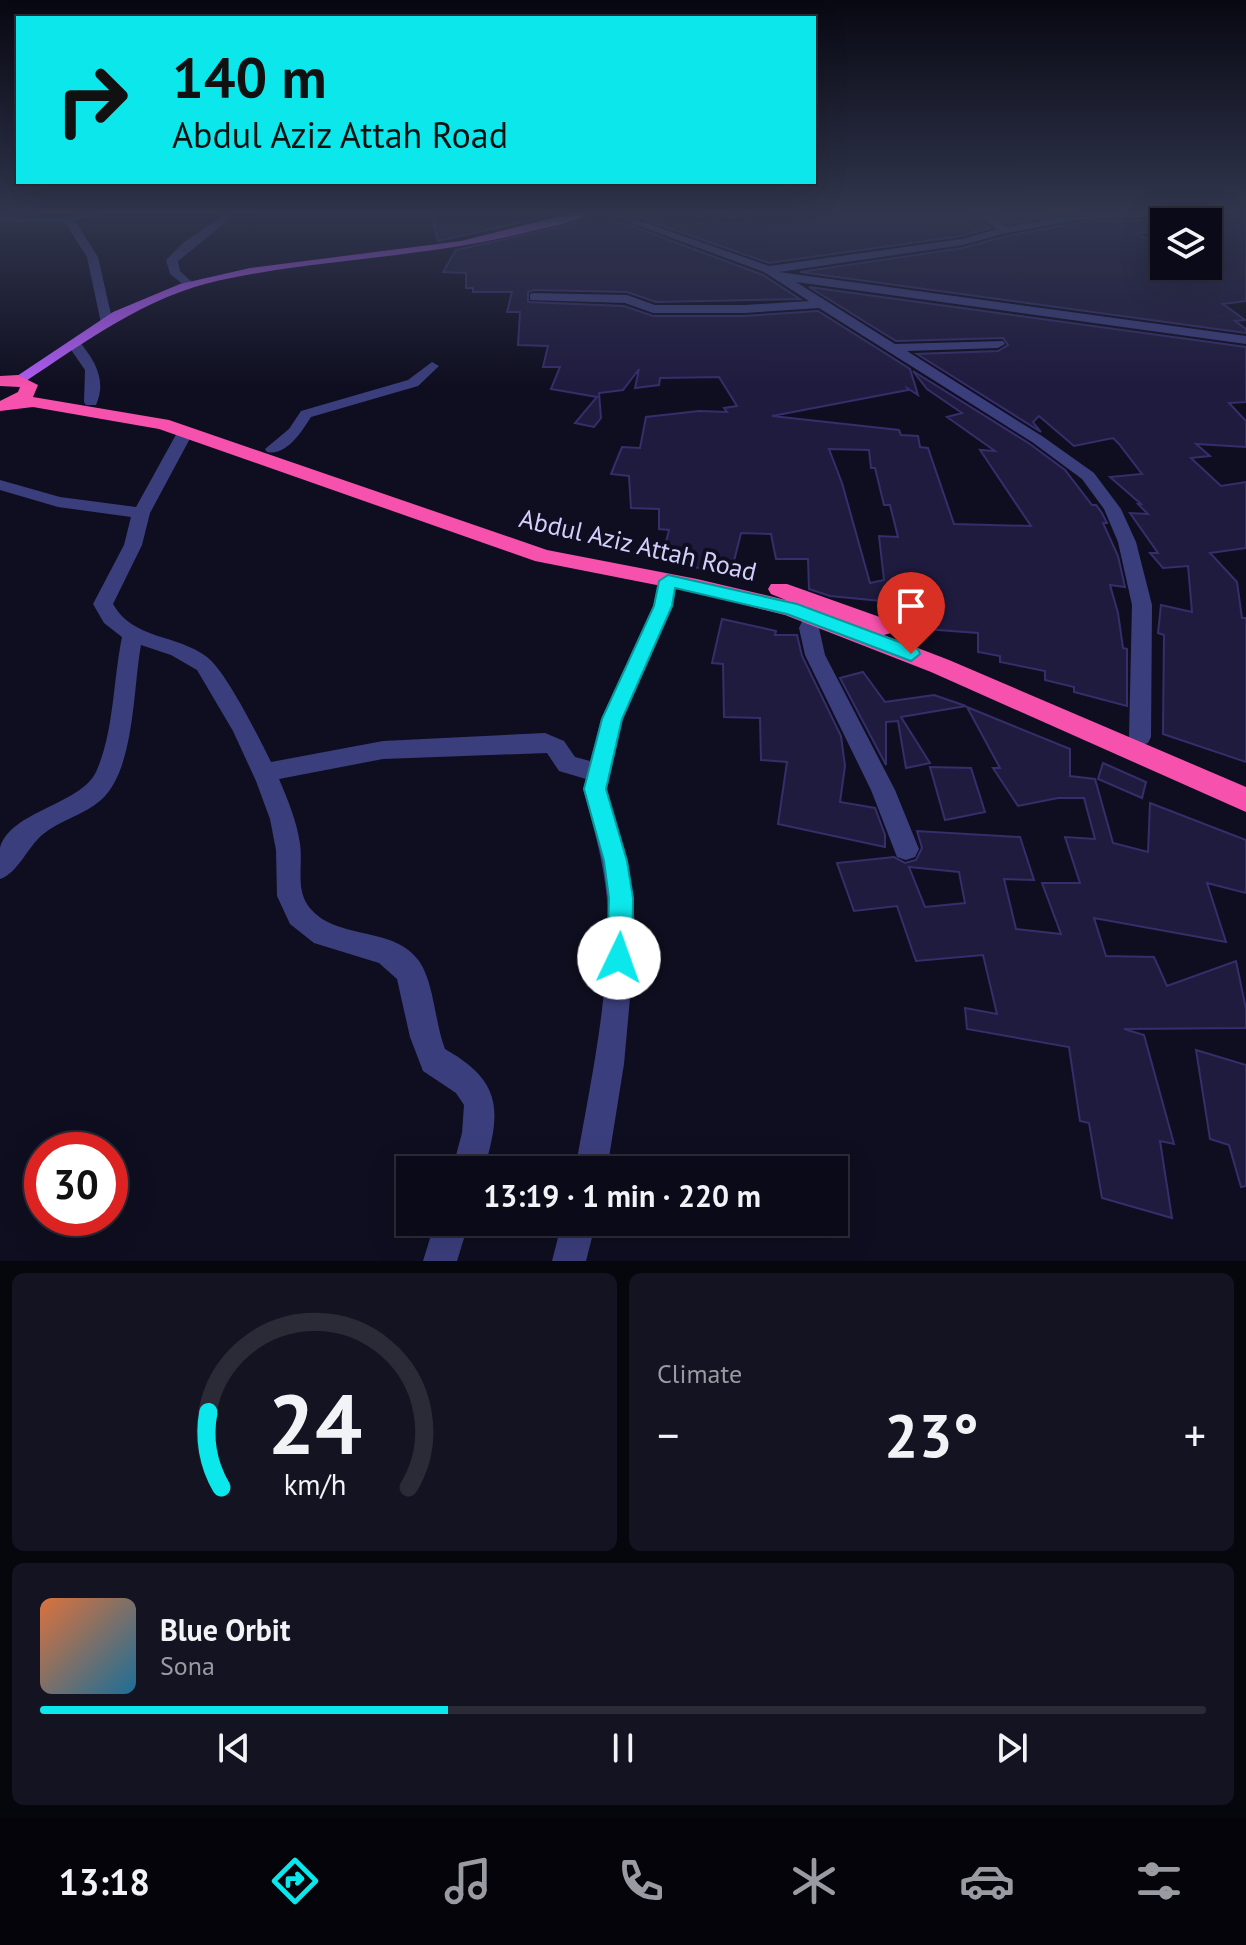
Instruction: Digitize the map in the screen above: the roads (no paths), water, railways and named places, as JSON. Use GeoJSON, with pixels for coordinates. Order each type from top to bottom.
{"type":"FeatureCollection","features":[{"type":"Feature","properties":{"kind":"highway","name":"Abdul Aziz Attah Road"},"geometry":{"type":"LineString","coordinates":[[16,383],[61,398],[172,417],[526,536],[640,569],[668,581],[742,596],[813,618],[940,666],[1246,800]]}},
{"type":"Feature","properties":{"kind":"highway"},"geometry":{"type":"LineString","coordinates":[[0,406],[19,399],[16,383]]}},
{"type":"Feature","properties":{"kind":"highway","name":"Abdul Aziz Attah Road"},"geometry":{"type":"LineString","coordinates":[[0,406],[33,402],[134,418],[186,431],[496,541],[591,567],[743,580],[812,599],[1246,782]]}},
{"type":"Feature","properties":{"kind":"main road"},"geometry":{"type":"LineString","coordinates":[[16,383],[152,297],[189,285],[263,270]]}},
{"type":"Feature","properties":{"kind":"street"},"geometry":{"type":"LineString","coordinates":[[98,270],[101,304],[107,323]]}},
{"type":"Feature","properties":{"kind":"street"},"geometry":{"type":"LineString","coordinates":[[174,270],[189,285]]}},
{"type":"Feature","properties":{"kind":"street"},"geometry":{"type":"LineString","coordinates":[[765,270],[1246,340]]}},
{"type":"Feature","properties":{"kind":"street"},"geometry":{"type":"LineString","coordinates":[[774,273],[793,270]]}},
{"type":"Feature","properties":{"kind":"street"},"geometry":{"type":"LineString","coordinates":[[774,273],[1062,455],[1088,476],[1112,509],[1127,542],[1142,605],[1140,737]]}},
{"type":"Feature","properties":{"kind":"street"},"geometry":{"type":"LineString","coordinates":[[534,297],[627,299],[653,309],[753,309],[819,304]]}},
{"type":"Feature","properties":{"kind":"street"},"geometry":{"type":"LineString","coordinates":[[74,344],[90,364],[95,382],[91,402]]}},
{"type":"Feature","properties":{"kind":"street"},"geometry":{"type":"LineString","coordinates":[[892,348],[998,344]]}},
{"type":"Feature","properties":{"kind":"street"},"geometry":{"type":"LineString","coordinates":[[273,449],[294,432],[306,414],[413,383],[432,366]]}},
{"type":"Feature","properties":{"kind":"street"},"geometry":{"type":"LineString","coordinates":[[186,431],[141,513],[133,545],[103,604],[106,612],[132,637],[168,647],[204,665],[240,721],[277,802],[288,843],[288,894],[312,929],[383,953],[405,964],[410,972],[425,1037],[434,1060],[451,1068],[481,1099],[483,1118],[472,1156]]}},
{"type":"Feature","properties":{"kind":"street"},"geometry":{"type":"LineString","coordinates":[[0,485],[58,502],[141,513]]}},
{"type":"Feature","properties":{"kind":"street"},"geometry":{"type":"LineString","coordinates":[[593,1156],[609,1064],[622,932],[615,861],[595,789],[612,719],[663,606],[668,581]]}},
{"type":"Feature","properties":{"kind":"street"},"geometry":{"type":"LineString","coordinates":[[813,618],[809,628],[815,655],[883,790],[906,849]]}},
{"type":"Feature","properties":{"kind":"street"},"geometry":{"type":"LineString","coordinates":[[0,868],[16,842],[42,822],[99,788],[109,768],[132,637]]}},
{"type":"Feature","properties":{"kind":"street"},"geometry":{"type":"LineString","coordinates":[[264,773],[383,750],[545,742],[556,747],[560,760],[566,765],[599,772]]}},
{"type":"Feature","properties":{"kind":"street"},"geometry":{"type":"LineString","coordinates":[[440,1261],[448,1236]]}},
{"type":"Feature","properties":{"kind":"street"},"geometry":{"type":"LineString","coordinates":[[569,1261],[575,1236]]}}]}
